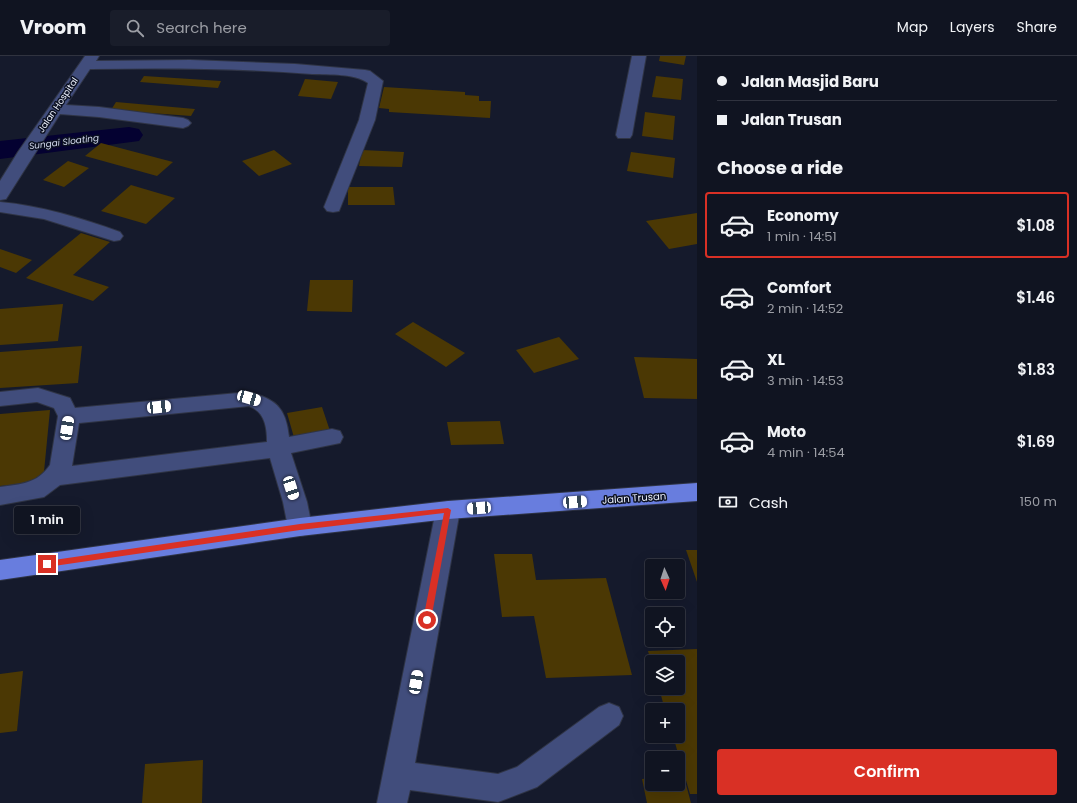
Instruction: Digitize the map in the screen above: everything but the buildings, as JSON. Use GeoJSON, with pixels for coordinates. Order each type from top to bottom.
{"type":"FeatureCollection","features":[{"type":"Feature","properties":{"kind":"main road","name":"Jalan Trusan"},"geometry":{"type":"LineString","coordinates":[[0,570],[300,527],[448,510],[697,492]]}},
{"type":"Feature","properties":{"kind":"street"},"geometry":{"type":"LineString","coordinates":[[624,136],[639,56]]}},
{"type":"Feature","properties":{"kind":"street"},"geometry":{"type":"LineString","coordinates":[[88,61],[191,60],[365,74],[376,81],[373,100],[367,120],[332,206]]}},
{"type":"Feature","properties":{"kind":"street","name":"Jalan Hospital"},"geometry":{"type":"LineString","coordinates":[[0,196],[26,152],[88,61]]}},
{"type":"Feature","properties":{"kind":"street"},"geometry":{"type":"LineString","coordinates":[[55,109],[99,112],[183,123]]}},
{"type":"Feature","properties":{"kind":"street"},"geometry":{"type":"LineString","coordinates":[[0,207],[30,209],[63,217],[114,236]]}},
{"type":"Feature","properties":{"kind":"street"},"geometry":{"type":"LineString","coordinates":[[0,399],[38,395],[62,403],[69,416],[61,466],[54,478],[36,491],[0,496]]}},
{"type":"Feature","properties":{"kind":"street"},"geometry":{"type":"LineString","coordinates":[[69,416],[249,398],[260,402],[269,409],[275,423],[279,440],[278,447],[295,502],[300,527]]}},
{"type":"Feature","properties":{"kind":"street"},"geometry":{"type":"LineString","coordinates":[[54,478],[270,450],[278,447],[332,437]]}},
{"type":"Feature","properties":{"kind":"street"},"geometry":{"type":"LineString","coordinates":[[392,803],[448,510]]}},
{"type":"Feature","properties":{"kind":"street"},"geometry":{"type":"LineString","coordinates":[[398,775],[498,788],[527,777],[609,716]]}},
{"type":"Feature","properties":{"kind":"shaded area"},"geometry":{"type":"Polygon","coordinates":[[[21,143],[16,152],[0,153],[0,146],[21,143]]]}},
{"type":"Feature","properties":{"kind":"waterway","name":"Sungai Sloating"},"geometry":{"type":"LineString","coordinates":[[0,150],[129,135]]}},
{"type":"Feature","properties":{"kind":"route"},"geometry":{"type":"LineString","coordinates":[[47,564],[300,527],[448,510],[427,620]]}}]}
